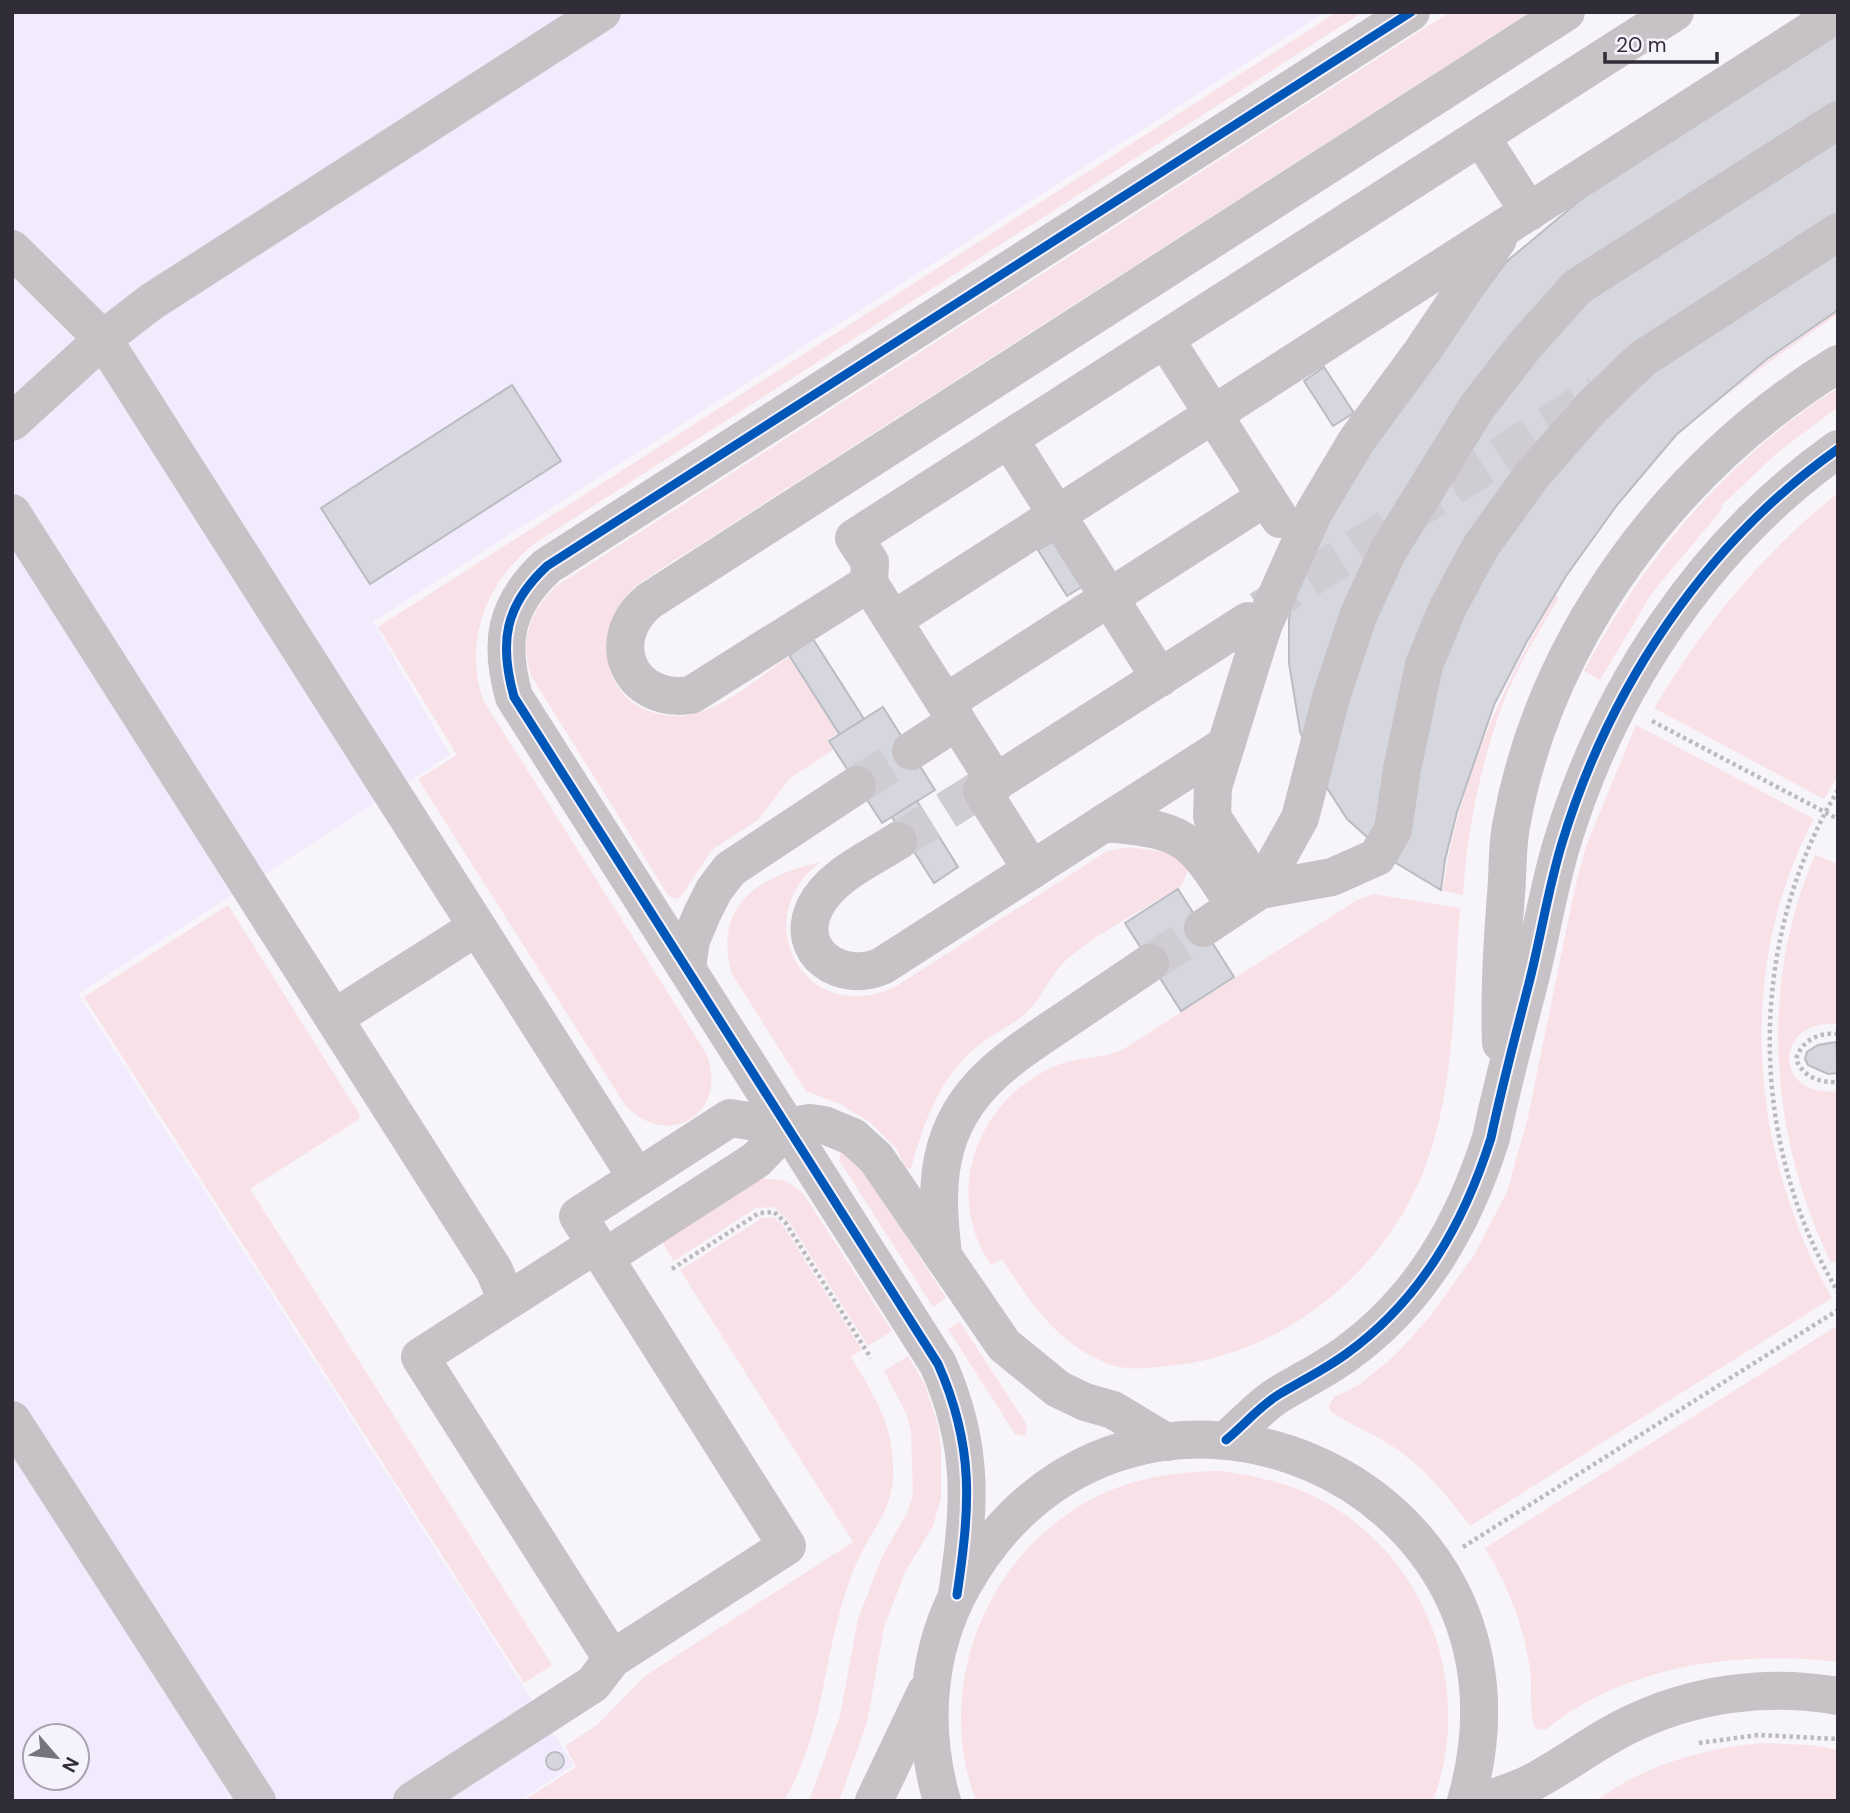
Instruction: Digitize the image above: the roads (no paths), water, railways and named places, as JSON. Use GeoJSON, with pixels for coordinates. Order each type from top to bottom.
{"type":"FeatureCollection","features":[{"type":"Feature","properties":{"kind":"street"},"geometry":{"type":"LineString","coordinates":[[12,422],[103,339],[151,302],[602,12]]}},
{"type":"Feature","properties":{"kind":"street"},"geometry":{"type":"LineString","coordinates":[[957,1595],[967,1491],[964,1438],[953,1399],[917,1329],[514,697],[504,650],[508,626],[518,601],[531,581],[547,566],[1411,12]]}},
{"type":"Feature","properties":{"kind":"street"},"geometry":{"type":"LineString","coordinates":[[869,583],[691,695],[676,697],[655,692],[637,679],[629,666],[625,652],[627,630],[637,611],[649,601],[1566,12]]}},
{"type":"Feature","properties":{"kind":"street"},"geometry":{"type":"LineString","coordinates":[[996,783],[869,583],[870,562],[855,538],[1675,12]]}},
{"type":"Feature","properties":{"kind":"street"},"geometry":{"type":"LineString","coordinates":[[893,620],[1518,219],[1799,23],[1838,13]]}},
{"type":"Feature","properties":{"kind":"street"},"geometry":{"type":"LineString","coordinates":[[1248,898],[1300,818],[1332,694],[1358,616],[1388,551],[1478,407],[1526,344],[1577,287],[1838,120]]}},
{"type":"Feature","properties":{"kind":"street"},"geometry":{"type":"LineString","coordinates":[[1481,137],[1518,219]]}},
{"type":"Feature","properties":{"kind":"street"},"geometry":{"type":"LineString","coordinates":[[1248,898],[1212,817],[1213,788],[1263,626],[1314,512],[1357,440],[1518,219]]}},
{"type":"Feature","properties":{"kind":"street"},"geometry":{"type":"LineString","coordinates":[[1203,928],[1248,898],[1332,877],[1377,857],[1393,830],[1402,769],[1424,665],[1448,607],[1481,546],[1533,474],[1592,407],[1642,359],[1838,232]]}},
{"type":"Feature","properties":{"kind":"street"},"geometry":{"type":"LineString","coordinates":[[12,250],[103,339],[637,1178]]}},
{"type":"Feature","properties":{"kind":"street"},"geometry":{"type":"LineString","coordinates":[[1165,339],[1298,547]]}},
{"type":"Feature","properties":{"kind":"street"},"geometry":{"type":"LineString","coordinates":[[1503,1082],[1499,990],[1511,828],[1523,774],[1542,714],[1566,660],[1626,559],[1662,515],[1742,435],[1838,364]]}},
{"type":"Feature","properties":{"kind":"street"},"geometry":{"type":"LineString","coordinates":[[1009,439],[1160,678]]}},
{"type":"Feature","properties":{"kind":"street"},"geometry":{"type":"LineString","coordinates":[[1226,1440],[1277,1396],[1315,1376],[1349,1353],[1408,1299],[1454,1233],[1468,1203],[1491,1138],[1562,844],[1607,727],[1630,682],[1672,616],[1745,531],[1786,490],[1838,449]]}},
{"type":"Feature","properties":{"kind":"street"},"geometry":{"type":"LineString","coordinates":[[911,751],[951,712],[1109,598],[1266,498]]}},
{"type":"Feature","properties":{"kind":"street"},"geometry":{"type":"LineString","coordinates":[[12,513],[494,1270],[507,1301]]}},
{"type":"Feature","properties":{"kind":"street"},"geometry":{"type":"LineString","coordinates":[[1032,870],[982,791],[1248,621],[1263,626]]}},
{"type":"Feature","properties":{"kind":"street"},"geometry":{"type":"LineString","coordinates":[[898,841],[830,885],[815,908],[811,933],[821,957],[831,966],[856,973],[882,966],[1226,745]]}},
{"type":"Feature","properties":{"kind":"street"},"geometry":{"type":"LineString","coordinates":[[687,968],[691,940],[702,914],[714,890],[730,869],[858,785]]}},
{"type":"Feature","properties":{"kind":"street"},"geometry":{"type":"LineString","coordinates":[[1104,824],[1168,832],[1190,843],[1248,898]]}},
{"type":"Feature","properties":{"kind":"street"},"geometry":{"type":"LineString","coordinates":[[334,1018],[477,926]]}},
{"type":"Feature","properties":{"kind":"street"},"geometry":{"type":"LineString","coordinates":[[943,1258],[938,1195],[941,1168],[948,1142],[968,1100],[1004,1061],[1150,963]]}},
{"type":"Feature","properties":{"kind":"street"},"geometry":{"type":"LineString","coordinates":[[592,1240],[637,1178],[730,1118],[788,1127],[810,1123],[824,1125],[853,1137],[866,1148],[1004,1345],[1038,1375],[1085,1402],[1113,1410],[1166,1442]]}},
{"type":"Feature","properties":{"kind":"street"},"geometry":{"type":"LineString","coordinates":[[612,1659],[420,1357],[507,1301],[592,1240],[757,1160],[788,1127]]}},
{"type":"Feature","properties":{"kind":"street"},"geometry":{"type":"LineString","coordinates":[[412,1801],[593,1684],[612,1659],[788,1546],[592,1240]]}},
{"type":"Feature","properties":{"kind":"street"},"geometry":{"type":"LineString","coordinates":[[12,1420],[257,1801]]}},
{"type":"Feature","properties":{"kind":"street"},"geometry":{"type":"LineString","coordinates":[[942,1801],[930,1740],[932,1681],[946,1623],[957,1595],[989,1545],[1009,1522],[1047,1490],[1108,1458],[1166,1442],[1226,1440],[1284,1451],[1339,1474],[1388,1508],[1427,1552],[1457,1604],[1475,1661],[1479,1730],[1466,1801]]}},
{"type":"Feature","properties":{"kind":"street"},"geometry":{"type":"LineString","coordinates":[[874,1801],[932,1681]]}},
{"type":"Feature","properties":{"kind":"street"},"geometry":{"type":"LineString","coordinates":[[1484,1801],[1533,1782],[1627,1726],[1666,1710],[1738,1692],[1767,1689],[1838,1696]]}},
{"type":"Feature","properties":{"kind":"tunnel"},"geometry":{"type":"LineString","coordinates":[[1260,610],[1598,393]]}},
{"type":"Feature","properties":{"kind":"tunnel"},"geometry":{"type":"LineString","coordinates":[[857,785],[911,751]]}},
{"type":"Feature","properties":{"kind":"tunnel"},"geometry":{"type":"LineString","coordinates":[[898,841],[1009,771]]}},
{"type":"Feature","properties":{"kind":"tunnel"},"geometry":{"type":"LineString","coordinates":[[1150,963],[1203,928]]}}]}
